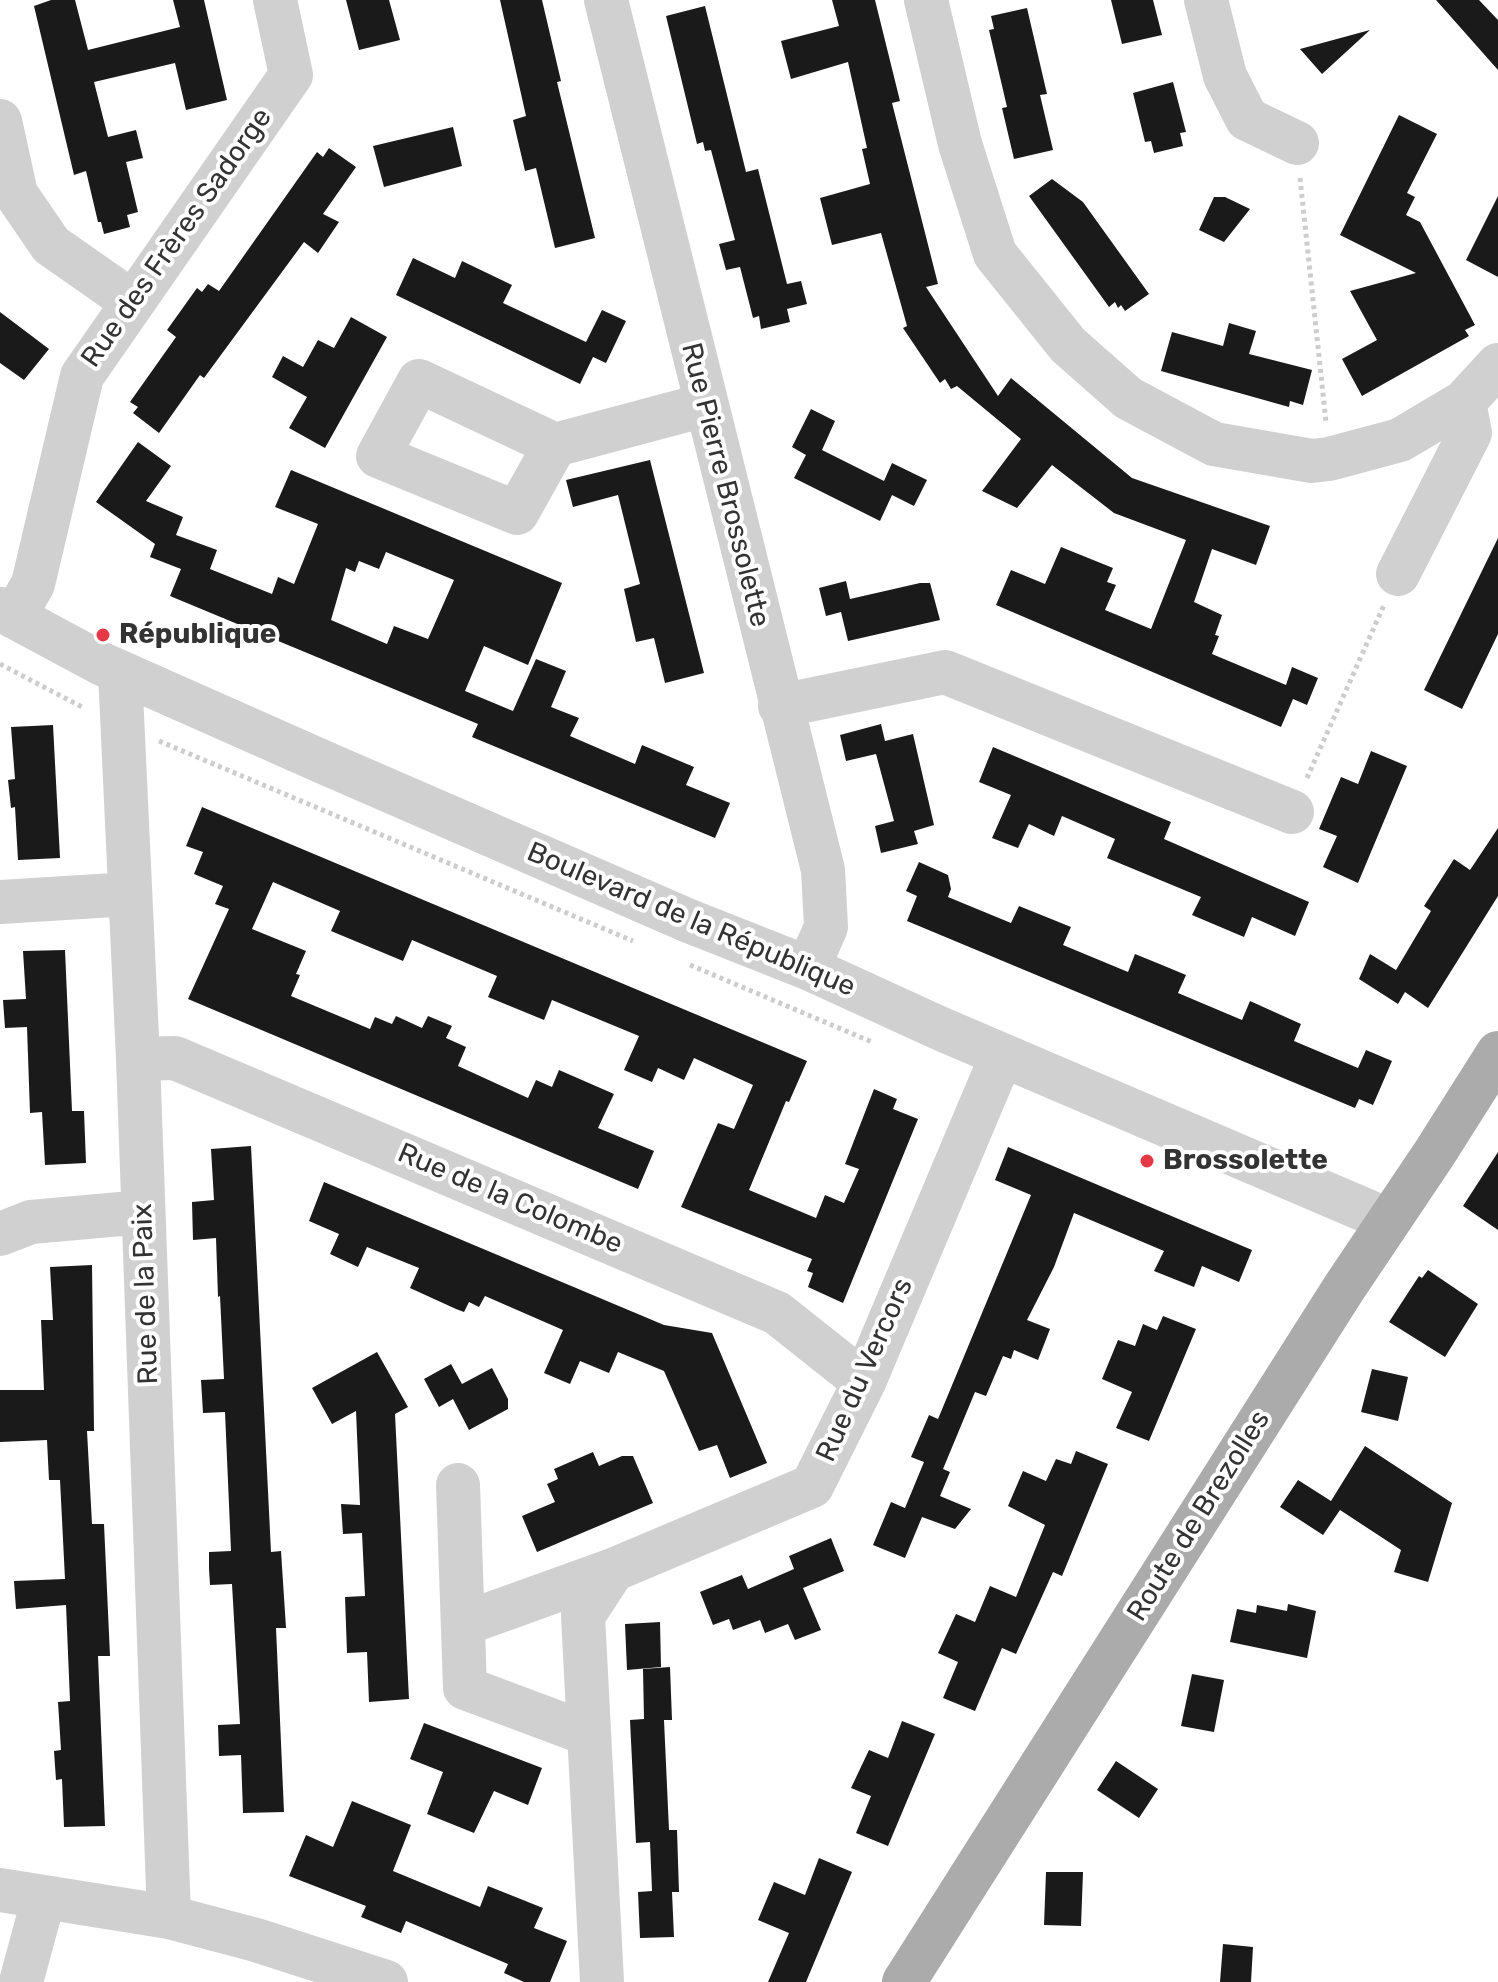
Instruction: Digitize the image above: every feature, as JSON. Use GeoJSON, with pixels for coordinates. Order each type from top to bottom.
{"type":"FeatureCollection","features":[{"type":"Feature","properties":{"kind":"main road","name":"Route de Brezolles"},"geometry":{"type":"LineString","coordinates":[[904,1982],[1388,1220],[1498,1053]]}},
{"type":"Feature","properties":{"kind":"street","name":"Rue des Frères Sadorge"},"geometry":{"type":"LineString","coordinates":[[7,613],[33,584],[82,376],[131,301],[291,75],[275,0]]}},
{"type":"Feature","properties":{"kind":"street","name":"Rue Pierre Brossolette"},"geometry":{"type":"LineString","coordinates":[[606,0],[823,870],[826,927],[808,968]]}},
{"type":"Feature","properties":{"kind":"street"},"geometry":{"type":"LineString","coordinates":[[926,0],[960,144],[995,254],[1068,345],[1128,398],[1214,444],[1312,461],[1400,440],[1464,402],[1498,365]]}},
{"type":"Feature","properties":{"kind":"street"},"geometry":{"type":"LineString","coordinates":[[1206,0],[1225,76],[1247,119],[1297,143]]}},
{"type":"Feature","properties":{"kind":"street"},"geometry":{"type":"LineString","coordinates":[[0,121],[16,194],[51,245],[131,301]]}},
{"type":"Feature","properties":{"kind":"street"},"geometry":{"type":"LineString","coordinates":[[1398,574],[1470,433],[1464,402]]}},
{"type":"Feature","properties":{"kind":"street"},"geometry":{"type":"LineString","coordinates":[[555,445],[705,405]]}},
{"type":"Feature","properties":{"kind":"street","name":"Boulevard de la République"},"geometry":{"type":"LineString","coordinates":[[7,613],[120,672],[675,915],[808,968],[1002,1055],[1388,1220]]}},
{"type":"Feature","properties":{"kind":"street","name":"Rue de la Paix"},"geometry":{"type":"LineString","coordinates":[[120,672],[138,1059],[169,1917]]}},
{"type":"Feature","properties":{"kind":"street"},"geometry":{"type":"LineString","coordinates":[[780,706],[945,672],[1292,812]]}},
{"type":"Feature","properties":{"kind":"street"},"geometry":{"type":"LineString","coordinates":[[0,902],[130,894]]}},
{"type":"Feature","properties":{"kind":"street","name":"Rue du Vercors"},"geometry":{"type":"LineString","coordinates":[[463,1624],[613,1570],[812,1486],[864,1382],[1002,1055]]}},
{"type":"Feature","properties":{"kind":"street","name":"Rue de la Colombe"},"geometry":{"type":"LineString","coordinates":[[138,1059],[175,1058],[777,1313],[864,1382]]}},
{"type":"Feature","properties":{"kind":"street"},"geometry":{"type":"LineString","coordinates":[[0,1234],[31,1222],[143,1212]]}},
{"type":"Feature","properties":{"kind":"street"},"geometry":{"type":"LineString","coordinates":[[458,1485],[465,1688],[588,1734]]}},
{"type":"Feature","properties":{"kind":"street"},"geometry":{"type":"LineString","coordinates":[[602,1982],[583,1616],[613,1570]]}},
{"type":"Feature","properties":{"kind":"street"},"geometry":{"type":"LineString","coordinates":[[0,1890],[169,1917],[256,1940],[386,1982]]}},
{"type":"Feature","properties":{"kind":"street"},"geometry":{"type":"LineString","coordinates":[[21,1982],[44,1897]]}},
{"type":"Feature","properties":{"kind":"path"},"geometry":{"type":"LineString","coordinates":[[1297,143],[1329,459]]}},
{"type":"Feature","properties":{"kind":"path"},"geometry":{"type":"LineString","coordinates":[[1292,812],[1398,574]]}},
{"type":"Feature","properties":{"kind":"building"},"geometry":{"type":"Polygon","coordinates":[[[51,0],[75,0],[88,50],[180,27],[173,0],[204,0],[227,100],[186,110],[175,63],[94,82],[108,137],[136,130],[143,158],[126,162],[138,212],[127,215],[130,227],[104,234],[101,222],[98,222],[86,171],[74,175],[34,6],[51,0]]]}},
{"type":"Feature","properties":{"kind":"building"},"geometry":{"type":"Polygon","coordinates":[[[346,0],[389,0],[400,40],[359,50],[346,0]]]}},
{"type":"Feature","properties":{"kind":"building"},"geometry":{"type":"Polygon","coordinates":[[[500,0],[542,0],[561,81],[557,82],[595,238],[555,248],[536,168],[525,171],[513,120],[526,116],[500,0]]]}},
{"type":"Feature","properties":{"kind":"building"},"geometry":{"type":"Polygon","coordinates":[[[832,0],[875,0],[900,101],[892,103],[938,284],[926,287],[998,396],[1011,378],[1132,478],[1270,526],[1256,565],[1212,549],[1194,602],[1222,615],[1212,654],[1286,685],[1292,667],[1318,678],[1307,705],[1293,699],[1281,727],[996,605],[1011,570],[1045,584],[1061,547],[1113,568],[1107,582],[1116,585],[1105,610],[1151,629],[1186,540],[1114,513],[1052,465],[1017,508],[982,491],[1021,439],[957,386],[951,389],[945,379],[940,383],[903,328],[907,326],[881,233],[832,245],[820,198],[870,184],[862,149],[867,148],[848,62],[791,79],[781,41],[839,26],[832,0]]]}},
{"type":"Feature","properties":{"kind":"building"},"geometry":{"type":"Polygon","coordinates":[[[1111,0],[1153,0],[1162,35],[1122,44],[1111,0]]]}},
{"type":"Feature","properties":{"kind":"building"},"geometry":{"type":"Polygon","coordinates":[[[1436,0],[1479,0],[1498,20],[1498,70],[1436,0]]]}},
{"type":"Feature","properties":{"kind":"building"},"geometry":{"type":"Polygon","coordinates":[[[705,6],[746,172],[758,169],[787,284],[801,281],[807,304],[787,309],[790,322],[761,329],[759,316],[753,318],[740,267],[726,270],[719,244],[735,240],[711,150],[705,151],[703,142],[697,144],[666,16],[705,6]]]}},
{"type":"Feature","properties":{"kind":"building"},"geometry":{"type":"Polygon","coordinates":[[[1027,8],[1047,94],[1040,95],[1053,150],[1014,159],[1002,108],[1007,107],[989,30],[994,29],[991,16],[1027,8]]]}},
{"type":"Feature","properties":{"kind":"building"},"geometry":{"type":"Polygon","coordinates":[[[1370,30],[1322,74],[1300,49],[1370,30]]]}},
{"type":"Feature","properties":{"kind":"building"},"geometry":{"type":"Polygon","coordinates":[[[1173,82],[1186,132],[1180,133],[1183,146],[1154,153],[1151,141],[1145,142],[1133,93],[1173,82]]]}},
{"type":"Feature","properties":{"kind":"building"},"geometry":{"type":"Polygon","coordinates":[[[1399,115],[1437,134],[1407,193],[1415,197],[1406,215],[1420,222],[1475,325],[1465,330],[1469,336],[1362,396],[1342,359],[1377,340],[1350,291],[1416,273],[1340,235],[1399,115]]]}},
{"type":"Feature","properties":{"kind":"building"},"geometry":{"type":"Polygon","coordinates":[[[453,127],[462,166],[384,187],[373,146],[453,127]]]}},
{"type":"Feature","properties":{"kind":"building"},"geometry":{"type":"Polygon","coordinates":[[[329,148],[356,167],[323,214],[339,222],[318,253],[304,242],[204,378],[200,375],[159,433],[133,413],[138,407],[130,402],[176,337],[167,330],[197,288],[202,292],[208,284],[219,291],[317,152],[323,157],[329,148]]]}},
{"type":"Feature","properties":{"kind":"building"},"geometry":{"type":"Polygon","coordinates":[[[1052,179],[1083,202],[1149,294],[1125,311],[1121,305],[1118,308],[1115,302],[1109,307],[1029,196],[1052,179]]]}},
{"type":"Feature","properties":{"kind":"building"},"geometry":{"type":"Polygon","coordinates":[[[1498,196],[1498,277],[1466,260],[1498,196]]]}},
{"type":"Feature","properties":{"kind":"building"},"geometry":{"type":"Polygon","coordinates":[[[1214,197],[1225,197],[1250,209],[1224,242],[1199,230],[1214,197]]]}},
{"type":"Feature","properties":{"kind":"building"},"geometry":{"type":"Polygon","coordinates":[[[413,258],[455,278],[462,261],[512,285],[503,303],[586,342],[602,310],[626,321],[606,363],[593,357],[580,384],[396,295],[413,258]]]}},
{"type":"Feature","properties":{"kind":"building"},"geometry":{"type":"Polygon","coordinates":[[[0,312],[49,349],[24,380],[0,363],[0,312]]]}},
{"type":"Feature","properties":{"kind":"building"},"geometry":{"type":"Polygon","coordinates":[[[351,317],[387,337],[325,448],[289,428],[307,397],[272,377],[283,356],[303,367],[318,340],[334,348],[351,317]]]}},
{"type":"Feature","properties":{"kind":"building"},"geometry":{"type":"Polygon","coordinates":[[[1229,323],[1256,331],[1249,354],[1312,370],[1303,405],[1290,401],[1289,407],[1161,371],[1172,332],[1223,346],[1229,323]]]}},
{"type":"Feature","properties":{"kind":"building"},"geometry":{"type":"Polygon","coordinates":[[[811,409],[835,421],[822,450],[884,481],[892,463],[927,480],[914,506],[892,495],[880,521],[794,478],[806,455],[792,447],[811,409]]]}},
{"type":"Feature","properties":{"kind":"building"},"geometry":{"type":"Polygon","coordinates":[[[138,442],[171,466],[146,501],[183,517],[176,535],[217,550],[210,569],[272,594],[278,577],[294,584],[318,524],[275,507],[291,470],[562,583],[528,665],[484,646],[465,691],[513,711],[536,659],[566,671],[551,707],[579,718],[570,736],[635,764],[642,745],[694,767],[686,785],[730,803],[715,838],[472,737],[478,724],[170,596],[181,569],[150,557],[155,544],[96,502],[138,442]],[[386,552],[379,569],[359,561],[355,572],[346,568],[331,620],[387,644],[394,626],[428,639],[454,580],[386,552]]]}},
{"type":"Feature","properties":{"kind":"building"},"geometry":{"type":"Polygon","coordinates":[[[650,460],[704,673],[665,683],[654,638],[636,642],[624,589],[640,584],[618,495],[573,507],[566,480],[650,460]]]}},
{"type":"Feature","properties":{"kind":"building"},"geometry":{"type":"Polygon","coordinates":[[[1498,538],[1498,634],[1462,709],[1424,690],[1498,538]]]}},
{"type":"Feature","properties":{"kind":"building"},"geometry":{"type":"Polygon","coordinates":[[[846,581],[850,599],[930,583],[940,620],[848,641],[841,612],[826,616],[819,588],[846,581]]]}},
{"type":"Feature","properties":{"kind":"building"},"geometry":{"type":"Polygon","coordinates":[[[881,724],[885,741],[913,734],[934,825],[914,831],[918,844],[881,853],[875,826],[894,821],[876,754],[846,761],[840,735],[881,724]]]}},
{"type":"Feature","properties":{"kind":"building"},"geometry":{"type":"Polygon","coordinates":[[[53,725],[60,858],[18,860],[15,807],[11,808],[8,780],[15,779],[11,727],[53,725]]]}},
{"type":"Feature","properties":{"kind":"building"},"geometry":{"type":"Polygon","coordinates":[[[993,747],[1171,822],[1164,839],[1309,902],[1295,936],[1252,917],[1244,937],[1192,915],[1201,897],[1107,858],[1115,839],[1062,816],[1054,836],[1029,824],[1018,848],[992,838],[1011,795],[979,782],[993,747]]]}},
{"type":"Feature","properties":{"kind":"building"},"geometry":{"type":"Polygon","coordinates":[[[1371,751],[1407,766],[1358,883],[1323,867],[1337,836],[1319,829],[1341,777],[1358,784],[1371,751]]]}},
{"type":"Feature","properties":{"kind":"building"},"geometry":{"type":"Polygon","coordinates":[[[202,807],[807,1061],[789,1102],[786,1101],[749,1190],[816,1218],[825,1195],[844,1203],[859,1169],[845,1164],[874,1089],[897,1099],[893,1109],[918,1119],[843,1303],[808,1287],[813,1273],[807,1271],[812,1259],[681,1207],[718,1123],[734,1129],[753,1085],[694,1058],[684,1080],[658,1068],[652,1082],[624,1070],[639,1036],[552,1000],[544,1020],[488,997],[497,976],[412,940],[403,961],[331,931],[340,911],[273,882],[252,929],[306,951],[291,996],[370,1029],[375,1017],[392,1024],[396,1016],[422,1028],[428,1016],[452,1026],[446,1038],[466,1047],[458,1066],[528,1098],[536,1080],[552,1087],[559,1070],[614,1094],[598,1128],[654,1151],[638,1189],[188,999],[229,909],[215,904],[223,886],[194,874],[203,852],[186,846],[202,807]]]}},
{"type":"Feature","properties":{"kind":"building"},"geometry":{"type":"Polygon","coordinates":[[[1498,828],[1498,896],[1428,1008],[1405,992],[1398,1004],[1359,979],[1370,954],[1396,970],[1431,911],[1424,906],[1454,859],[1470,870],[1498,828]]]}},
{"type":"Feature","properties":{"kind":"building"},"geometry":{"type":"Polygon","coordinates":[[[919,862],[948,875],[951,889],[948,897],[1011,923],[1019,906],[1071,927],[1063,945],[1128,972],[1135,954],[1186,975],[1178,993],[1242,1020],[1250,1001],[1301,1024],[1294,1041],[1358,1068],[1366,1050],[1392,1061],[1373,1105],[1359,1099],[1355,1108],[907,921],[917,896],[906,891],[919,862]]]}},
{"type":"Feature","properties":{"kind":"building"},"geometry":{"type":"Polygon","coordinates":[[[65,950],[72,1111],[84,1111],[86,1163],[45,1165],[42,1112],[30,1113],[27,1027],[5,1028],[3,1000],[26,999],[23,951],[65,950]]]}},
{"type":"Feature","properties":{"kind":"building"},"geometry":{"type":"Polygon","coordinates":[[[251,1146],[271,1552],[281,1551],[286,1628],[276,1628],[284,1812],[243,1813],[241,1755],[219,1756],[218,1725],[240,1724],[232,1584],[210,1585],[209,1569],[209,1552],[231,1551],[225,1412],[203,1413],[201,1380],[224,1379],[216,1238],[193,1240],[192,1202],[214,1200],[211,1149],[251,1146]]]}},
{"type":"Feature","properties":{"kind":"building"},"geometry":{"type":"Polygon","coordinates":[[[1008,1147],[1252,1250],[1239,1282],[1202,1266],[1194,1287],[1154,1271],[1164,1251],[1074,1213],[1054,1267],[1027,1320],[1050,1329],[1038,1360],[1014,1350],[1011,1359],[1003,1356],[986,1396],[975,1392],[943,1469],[950,1472],[940,1496],[971,1509],[955,1529],[922,1517],[905,1558],[873,1545],[891,1502],[905,1508],[924,1462],[911,1457],[929,1415],[938,1419],[1031,1195],[995,1180],[1008,1147]]]}},
{"type":"Feature","properties":{"kind":"building"},"geometry":{"type":"Polygon","coordinates":[[[1498,1152],[1498,1230],[1463,1206],[1498,1152]]]}},
{"type":"Feature","properties":{"kind":"building"},"geometry":{"type":"Polygon","coordinates":[[[324,1182],[664,1325],[712,1333],[767,1463],[730,1478],[717,1445],[699,1451],[664,1371],[618,1352],[609,1373],[580,1361],[570,1384],[544,1373],[563,1330],[485,1296],[479,1307],[469,1302],[464,1312],[456,1309],[410,1288],[419,1268],[367,1247],[358,1267],[330,1254],[339,1234],[309,1221],[324,1182]]]}},
{"type":"Feature","properties":{"kind":"building"},"geometry":{"type":"Polygon","coordinates":[[[92,1265],[94,1431],[87,1431],[92,1524],[104,1524],[110,1656],[98,1656],[105,1826],[64,1827],[62,1779],[56,1780],[54,1751],[61,1750],[58,1702],[70,1701],[66,1605],[16,1609],[14,1581],[65,1579],[60,1480],[49,1480],[47,1440],[0,1442],[0,1390],[44,1390],[41,1320],[53,1320],[50,1267],[92,1265]]]}},
{"type":"Feature","properties":{"kind":"building"},"geometry":{"type":"Polygon","coordinates":[[[1428,1270],[1478,1304],[1445,1357],[1389,1322],[1419,1276],[1422,1278],[1428,1270]]]}},
{"type":"Feature","properties":{"kind":"building"},"geometry":{"type":"Polygon","coordinates":[[[1163,1316],[1196,1329],[1149,1441],[1116,1428],[1132,1392],[1102,1379],[1118,1340],[1135,1346],[1143,1324],[1157,1330],[1163,1316]]]}},
{"type":"Feature","properties":{"kind":"building"},"geometry":{"type":"Polygon","coordinates":[[[377,1352],[408,1407],[395,1414],[409,1699],[369,1702],[367,1652],[347,1653],[345,1597],[365,1596],[362,1533],[343,1534],[341,1504],[360,1505],[356,1411],[332,1424],[312,1388],[377,1352]]]}},
{"type":"Feature","properties":{"kind":"building"},"geometry":{"type":"Polygon","coordinates":[[[451,1364],[462,1384],[492,1368],[508,1399],[508,1409],[469,1430],[453,1399],[439,1407],[424,1379],[451,1364]]]}},
{"type":"Feature","properties":{"kind":"building"},"geometry":{"type":"Polygon","coordinates":[[[1372,1369],[1408,1377],[1398,1421],[1361,1412],[1372,1369]]]}},
{"type":"Feature","properties":{"kind":"building"},"geometry":{"type":"Polygon","coordinates":[[[1365,1446],[1452,1503],[1428,1582],[1394,1572],[1401,1550],[1340,1510],[1323,1535],[1280,1507],[1298,1480],[1331,1501],[1365,1446]]]}},
{"type":"Feature","properties":{"kind":"building"},"geometry":{"type":"Polygon","coordinates":[[[1076,1451],[1108,1464],[1062,1576],[1053,1572],[1016,1654],[1002,1648],[975,1711],[943,1698],[958,1662],[938,1653],[956,1614],[975,1622],[990,1586],[1016,1597],[1045,1525],[1008,1506],[1023,1471],[1046,1481],[1056,1459],[1071,1464],[1076,1451]]]}},
{"type":"Feature","properties":{"kind":"building"},"geometry":{"type":"Polygon","coordinates":[[[593,1452],[599,1466],[622,1456],[633,1456],[653,1503],[537,1552],[522,1516],[555,1502],[547,1484],[558,1479],[554,1469],[593,1452]]]}},
{"type":"Feature","properties":{"kind":"building"},"geometry":{"type":"Polygon","coordinates":[[[831,1538],[844,1571],[803,1588],[821,1630],[795,1640],[788,1624],[765,1633],[760,1620],[733,1630],[729,1619],[713,1625],[700,1592],[742,1575],[748,1589],[794,1569],[789,1556],[831,1538]]]}},
{"type":"Feature","properties":{"kind":"building"},"geometry":{"type":"Polygon","coordinates":[[[1288,1604],[1316,1611],[1307,1658],[1230,1642],[1237,1609],[1256,1613],[1257,1605],[1287,1611],[1288,1604]]]}},
{"type":"Feature","properties":{"kind":"building"},"geometry":{"type":"Polygon","coordinates":[[[660,1622],[661,1667],[627,1670],[625,1624],[660,1622]]]}},
{"type":"Feature","properties":{"kind":"building"},"geometry":{"type":"Polygon","coordinates":[[[670,1667],[672,1720],[664,1720],[669,1830],[677,1830],[679,1892],[672,1892],[674,1937],[640,1938],[638,1892],[652,1891],[650,1842],[636,1843],[630,1720],[644,1719],[643,1669],[670,1667]]]}},
{"type":"Feature","properties":{"kind":"building"},"geometry":{"type":"Polygon","coordinates":[[[1192,1674],[1224,1680],[1214,1732],[1181,1726],[1192,1674]]]}},
{"type":"Feature","properties":{"kind":"building"},"geometry":{"type":"Polygon","coordinates":[[[902,1721],[935,1734],[888,1846],[856,1833],[871,1796],[851,1788],[869,1750],[888,1758],[902,1721]]]}},
{"type":"Feature","properties":{"kind":"building"},"geometry":{"type":"Polygon","coordinates":[[[424,1723],[542,1768],[528,1805],[494,1791],[474,1833],[427,1814],[443,1772],[410,1759],[424,1723]]]}},
{"type":"Feature","properties":{"kind":"building"},"geometry":{"type":"Polygon","coordinates":[[[1116,1761],[1158,1789],[1139,1818],[1097,1790],[1116,1761]]]}},
{"type":"Feature","properties":{"kind":"building"},"geometry":{"type":"Polygon","coordinates":[[[352,1801],[411,1825],[393,1871],[480,1907],[488,1886],[543,1908],[534,1928],[567,1941],[550,1982],[524,1982],[504,1973],[508,1964],[406,1921],[401,1933],[361,1917],[366,1906],[289,1876],[306,1835],[333,1847],[352,1801]]]}},
{"type":"Feature","properties":{"kind":"building"},"geometry":{"type":"Polygon","coordinates":[[[819,1858],[852,1872],[806,1982],[768,1982],[789,1933],[758,1920],[774,1882],[805,1895],[819,1858]]]}},
{"type":"Feature","properties":{"kind":"building"},"geometry":{"type":"Polygon","coordinates":[[[1046,1872],[1083,1872],[1081,1926],[1044,1925],[1046,1872]]]}},
{"type":"Feature","properties":{"kind":"building"},"geometry":{"type":"Polygon","coordinates":[[[1223,1944],[1253,1947],[1251,1982],[1220,1982],[1223,1944]]]}},
{"type":"Feature","properties":{"kind":"place","name":"République"},"geometry":{"type":"Point","coordinates":[103,635]}},
{"type":"Feature","properties":{"kind":"place","name":"Brossolette"},"geometry":{"type":"Point","coordinates":[1147,1161]}}]}
